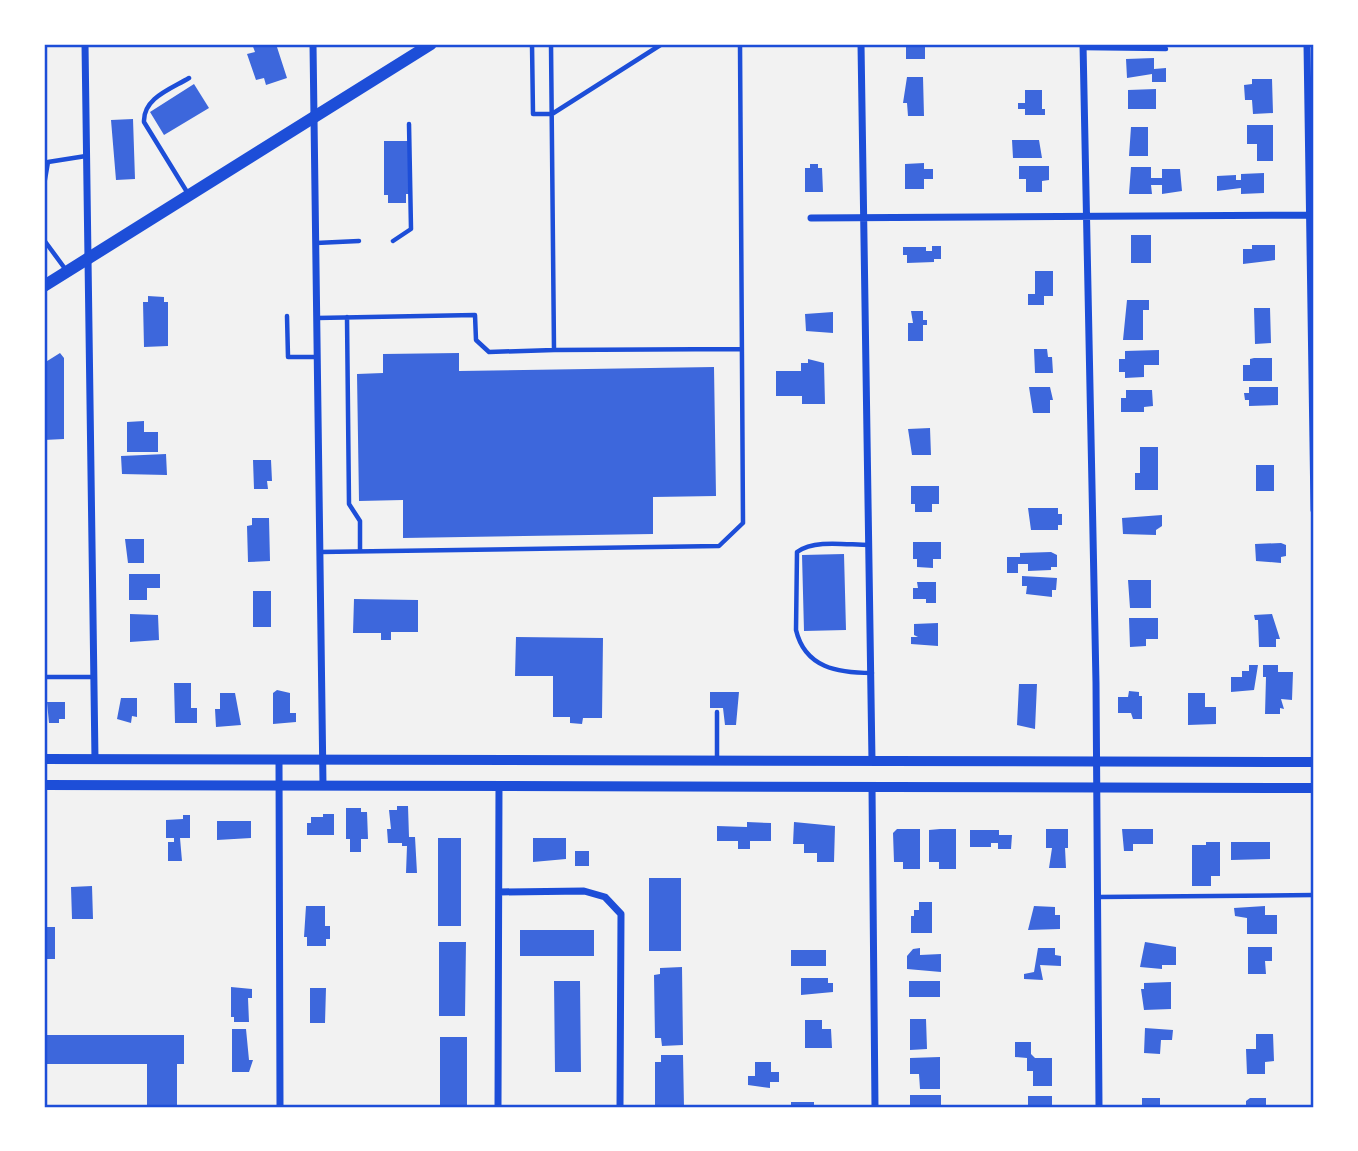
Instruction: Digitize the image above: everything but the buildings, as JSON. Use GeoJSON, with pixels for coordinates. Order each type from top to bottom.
{"type":"FeatureCollection","features":[{"type":"Feature","properties":{"kind":"main road"},"geometry":{"type":"LineString","coordinates":[[44,286],[431,44]]}},
{"type":"Feature","properties":{"kind":"main road"},"geometry":{"type":"LineString","coordinates":[[44,759],[1314,762]]}},
{"type":"Feature","properties":{"kind":"main road"},"geometry":{"type":"LineString","coordinates":[[44,785],[1314,788]]}},
{"type":"Feature","properties":{"kind":"street"},"geometry":{"type":"LineString","coordinates":[[85,44],[95,760]]}},
{"type":"Feature","properties":{"kind":"street"},"geometry":{"type":"LineString","coordinates":[[313,44],[323,785]]}},
{"type":"Feature","properties":{"kind":"street"},"geometry":{"type":"LineString","coordinates":[[861,44],[872,761]]}},
{"type":"Feature","properties":{"kind":"street"},"geometry":{"type":"LineString","coordinates":[[1307,44],[1314,510]]}},
{"type":"Feature","properties":{"kind":"street"},"geometry":{"type":"LineString","coordinates":[[1083,46],[1099,1107]]}},
{"type":"Feature","properties":{"kind":"street"},"geometry":{"type":"LineString","coordinates":[[811,218],[1310,215]]}},
{"type":"Feature","properties":{"kind":"street"},"geometry":{"type":"LineString","coordinates":[[279,760],[280,1107]]}},
{"type":"Feature","properties":{"kind":"street"},"geometry":{"type":"LineString","coordinates":[[498,1107],[499,785]]}},
{"type":"Feature","properties":{"kind":"street"},"geometry":{"type":"LineString","coordinates":[[872,787],[875,1107]]}},
{"type":"Feature","properties":{"kind":"street"},"geometry":{"type":"LineString","coordinates":[[499,892],[584,891],[606,897],[621,914],[620,1107]]}},
{"type":"Feature","properties":{"kind":"lane"},"geometry":{"type":"LineString","coordinates":[[532,44],[533,114],[552,114],[662,44]]}},
{"type":"Feature","properties":{"kind":"lane"},"geometry":{"type":"LineString","coordinates":[[551,44],[554,350]]}},
{"type":"Feature","properties":{"kind":"lane"},"geometry":{"type":"LineString","coordinates":[[320,552],[719,546],[743,523],[740,44]]}},
{"type":"Feature","properties":{"kind":"lane"},"geometry":{"type":"LineString","coordinates":[[1083,46],[1166,50]]}},
{"type":"Feature","properties":{"kind":"lane"},"geometry":{"type":"LineString","coordinates":[[189,78],[150,102],[144,113],[144,122],[189,194]]}},
{"type":"Feature","properties":{"kind":"lane"},"geometry":{"type":"LineString","coordinates":[[393,240],[411,229],[408,124]]}},
{"type":"Feature","properties":{"kind":"lane"},"geometry":{"type":"LineString","coordinates":[[44,185],[48,162],[86,156]]}},
{"type":"Feature","properties":{"kind":"lane"},"geometry":{"type":"LineString","coordinates":[[44,240],[67,271]]}},
{"type":"Feature","properties":{"kind":"lane"},"geometry":{"type":"LineString","coordinates":[[316,243],[359,240]]}},
{"type":"Feature","properties":{"kind":"lane"},"geometry":{"type":"LineString","coordinates":[[317,318],[475,315],[476,340],[489,352],[742,349]]}},
{"type":"Feature","properties":{"kind":"lane"},"geometry":{"type":"LineString","coordinates":[[287,316],[288,357],[317,357]]}},
{"type":"Feature","properties":{"kind":"lane"},"geometry":{"type":"LineString","coordinates":[[346,317],[349,504],[360,521],[360,551]]}},
{"type":"Feature","properties":{"kind":"lane"},"geometry":{"type":"LineString","coordinates":[[870,545],[821,545],[804,547],[797,552],[796,629],[799,642],[814,662],[832,671],[872,673]]}},
{"type":"Feature","properties":{"kind":"lane"},"geometry":{"type":"LineString","coordinates":[[44,677],[94,677]]}},
{"type":"Feature","properties":{"kind":"lane"},"geometry":{"type":"LineString","coordinates":[[717,712],[717,761]]}},
{"type":"Feature","properties":{"kind":"lane"},"geometry":{"type":"LineString","coordinates":[[1097,898],[1314,895]]}}]}
